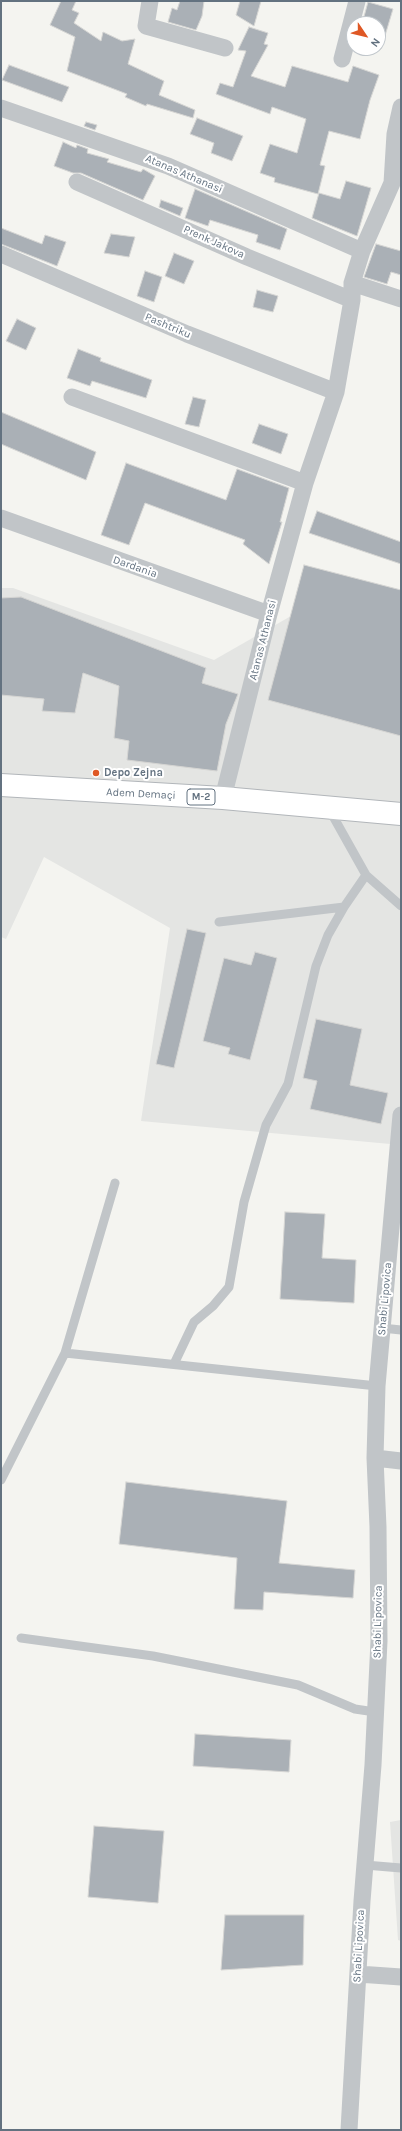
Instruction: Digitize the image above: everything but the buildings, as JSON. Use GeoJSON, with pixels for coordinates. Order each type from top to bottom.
{"type":"FeatureCollection","features":[{"type":"Feature","properties":{"kind":"main road","name":"Adem Demaçi"},"geometry":{"type":"LineString","coordinates":[[1,786],[223,798],[401,814]]}},
{"type":"Feature","properties":{"kind":"street"},"geometry":{"type":"LineString","coordinates":[[150,1],[146,26],[225,48]]}},
{"type":"Feature","properties":{"kind":"street"},"geometry":{"type":"LineString","coordinates":[[342,59],[357,1]]}},
{"type":"Feature","properties":{"kind":"street","name":"Atanas Athanasi"},"geometry":{"type":"LineString","coordinates":[[223,798],[305,483],[336,392],[352,300],[352,283],[362,251],[392,183],[395,134],[401,107]]}},
{"type":"Feature","properties":{"kind":"street","name":"Atanas Athanasi"},"geometry":{"type":"LineString","coordinates":[[1,108],[168,166],[362,251]]}},
{"type":"Feature","properties":{"kind":"street","name":"Prenk Jakova"},"geometry":{"type":"LineString","coordinates":[[77,182],[247,257],[352,300]]}},
{"type":"Feature","properties":{"kind":"street","name":"Pashtriku"},"geometry":{"type":"LineString","coordinates":[[1,254],[186,334],[336,392]]}},
{"type":"Feature","properties":{"kind":"street"},"geometry":{"type":"LineString","coordinates":[[352,283],[401,299]]}},
{"type":"Feature","properties":{"kind":"street"},"geometry":{"type":"LineString","coordinates":[[72,397],[305,483]]}},
{"type":"Feature","properties":{"kind":"street","name":"Dardania"},"geometry":{"type":"LineString","coordinates":[[1,518],[98,554],[270,614]]}},
{"type":"Feature","properties":{"kind":"street","name":"Shabi Lipovica"},"geometry":{"type":"LineString","coordinates":[[349,2130],[376,1712],[379,1641],[378,1527],[375,1458],[377,1386],[382,1328],[395,1258],[401,1115]]}},
{"type":"Feature","properties":{"kind":"street"},"geometry":{"type":"LineString","coordinates":[[375,1458],[401,1461]]}},
{"type":"Feature","properties":{"kind":"street"},"geometry":{"type":"LineString","coordinates":[[358,1974],[401,1977]]}},
{"type":"Feature","properties":{"kind":"lane"},"geometry":{"type":"LineString","coordinates":[[329,808],[366,875],[401,906]]}},
{"type":"Feature","properties":{"kind":"lane"},"geometry":{"type":"LineString","coordinates":[[174,1364],[194,1322],[213,1306],[229,1287],[244,1202],[266,1125],[288,1084],[316,966],[328,935],[344,907],[366,875]]}},
{"type":"Feature","properties":{"kind":"lane"},"geometry":{"type":"LineString","coordinates":[[219,922],[344,907]]}},
{"type":"Feature","properties":{"kind":"lane"},"geometry":{"type":"LineString","coordinates":[[1,1480],[65,1353],[115,1183]]}},
{"type":"Feature","properties":{"kind":"lane"},"geometry":{"type":"LineString","coordinates":[[382,1328],[401,1330]]}},
{"type":"Feature","properties":{"kind":"lane"},"geometry":{"type":"LineString","coordinates":[[65,1353],[377,1386]]}},
{"type":"Feature","properties":{"kind":"lane"},"geometry":{"type":"LineString","coordinates":[[21,1638],[153,1656],[298,1685],[355,1709],[376,1712]]}},
{"type":"Feature","properties":{"kind":"lane"},"geometry":{"type":"LineString","coordinates":[[365,1864],[401,1868]]}},
{"type":"Feature","properties":{"kind":"shaded area"},"geometry":{"type":"Polygon","coordinates":[[[1,588],[13,588],[214,660],[298,612],[401,639],[401,1145],[141,1121],[170,928],[44,857],[6,939],[1,937],[1,588]]]}},
{"type":"Feature","properties":{"kind":"shaded area"},"geometry":{"type":"Polygon","coordinates":[[[401,1820],[401,1941],[398,1940],[390,1822],[401,1820]]]}},
{"type":"Feature","properties":{"kind":"place","name":"Depo Zejna"},"geometry":{"type":"Point","coordinates":[96,773]}}]}
